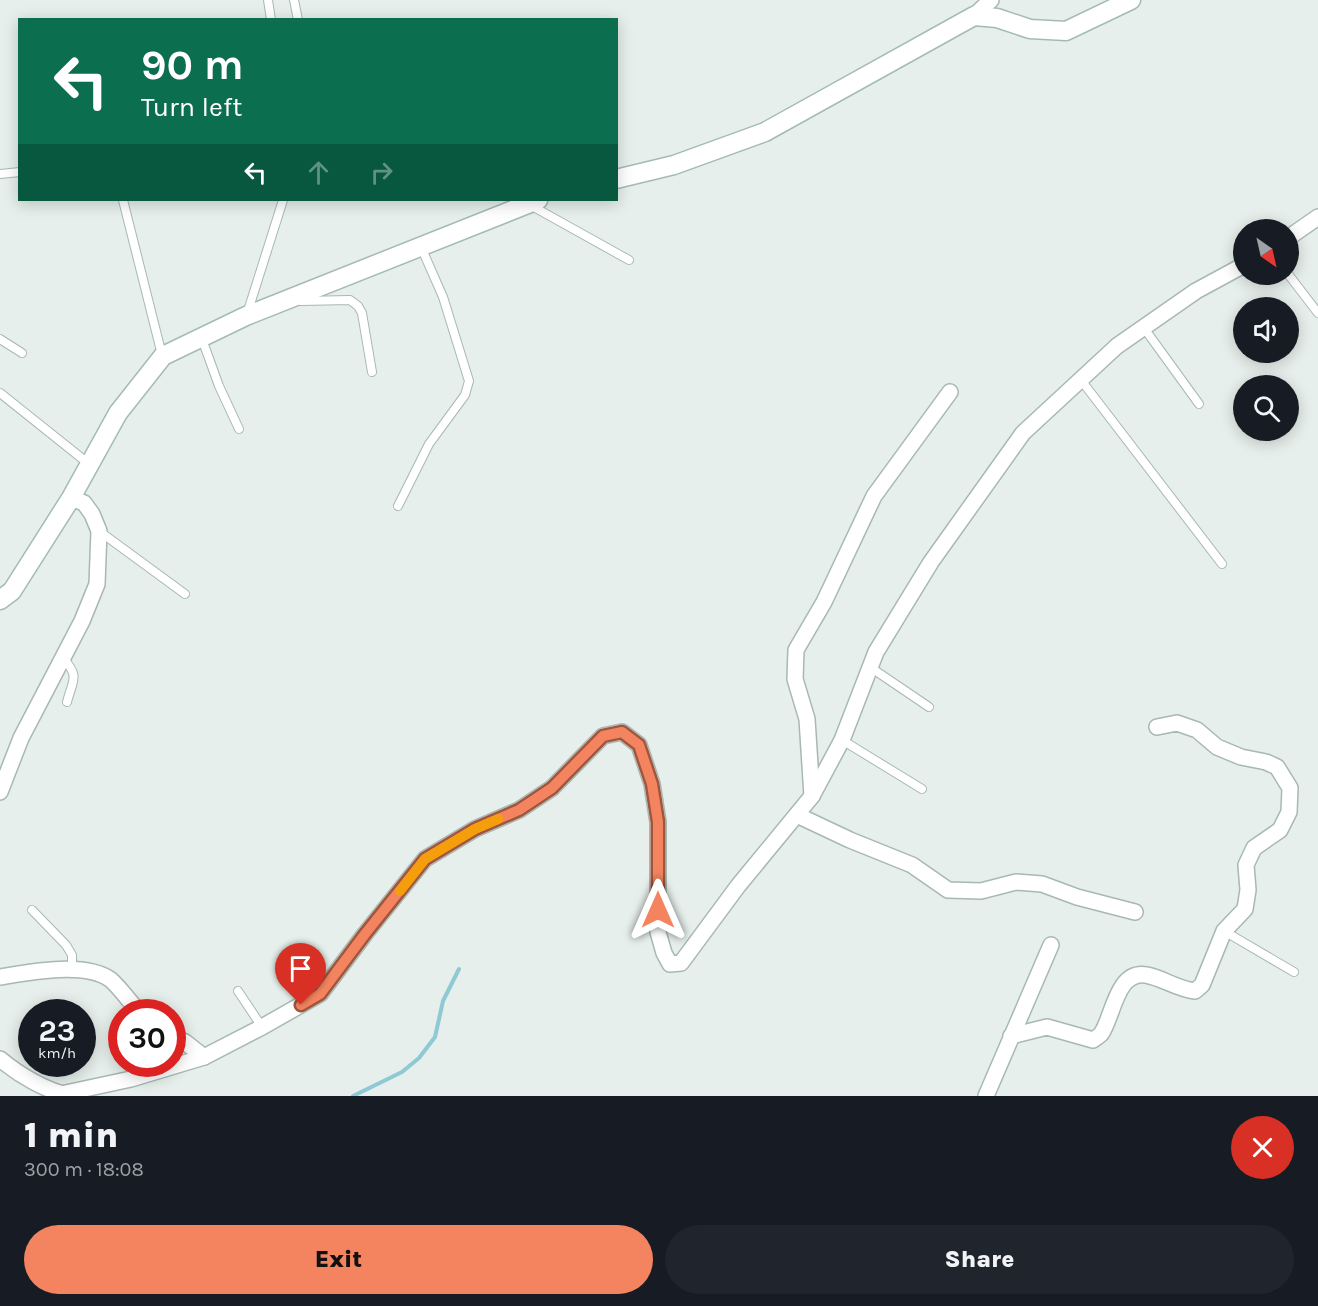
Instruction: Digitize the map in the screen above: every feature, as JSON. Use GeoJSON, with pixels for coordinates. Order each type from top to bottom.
{"type":"FeatureCollection","features":[{"type":"Feature","properties":{"kind":"street"},"geometry":{"type":"LineString","coordinates":[[618,178],[674,165],[765,132],[974,16],[991,0]]}},
{"type":"Feature","properties":{"kind":"street"},"geometry":{"type":"LineString","coordinates":[[974,16],[997,18],[1030,30],[1066,31],[1131,0]]}},
{"type":"Feature","properties":{"kind":"street"},"geometry":{"type":"LineString","coordinates":[[0,600],[12,591],[71,498],[118,413],[163,357],[246,315],[533,202]]}},
{"type":"Feature","properties":{"kind":"street"},"geometry":{"type":"LineString","coordinates":[[1299,230],[1318,217]]}},
{"type":"Feature","properties":{"kind":"street"},"geometry":{"type":"LineString","coordinates":[[0,1059],[14,1071],[66,1095],[204,1056],[262,1027],[320,994],[425,859],[475,829],[519,810],[552,788],[603,736],[622,732],[639,745],[652,784],[658,822],[658,932],[670,964],[681,963],[738,886],[812,796],[843,740],[876,652],[931,562],[1023,433],[1117,346],[1196,291],[1233,271]]}},
{"type":"Feature","properties":{"kind":"street"},"geometry":{"type":"LineString","coordinates":[[812,796],[807,719],[795,679],[796,650],[824,602],[874,495],[950,392]]}},
{"type":"Feature","properties":{"kind":"street"},"geometry":{"type":"LineString","coordinates":[[0,792],[21,738],[82,621],[98,584],[99,531],[92,514],[84,503],[71,498]]}},
{"type":"Feature","properties":{"kind":"street"},"geometry":{"type":"LineString","coordinates":[[1011,1036],[1047,1027],[1094,1040],[1101,1034],[1121,988],[1129,979],[1144,975],[1182,989],[1195,991],[1202,985],[1224,931],[1245,909],[1248,890],[1246,865],[1254,848],[1280,830],[1288,812],[1290,788],[1277,767],[1266,762],[1241,757],[1217,747],[1197,730],[1177,723],[1157,727]]}},
{"type":"Feature","properties":{"kind":"street"},"geometry":{"type":"LineString","coordinates":[[797,815],[912,865],[948,890],[981,891],[1016,882],[1042,884],[1077,897],[1135,912]]}},
{"type":"Feature","properties":{"kind":"street"},"geometry":{"type":"LineString","coordinates":[[986,1096],[1051,945]]}},
{"type":"Feature","properties":{"kind":"street"},"geometry":{"type":"LineString","coordinates":[[0,977],[55,968],[93,973],[110,980],[127,999]]}},
{"type":"Feature","properties":{"kind":"street"},"geometry":{"type":"LineString","coordinates":[[186,1043],[204,1056]]}},
{"type":"Feature","properties":{"kind":"lane"},"geometry":{"type":"LineString","coordinates":[[268,0],[271,18]]}},
{"type":"Feature","properties":{"kind":"lane"},"geometry":{"type":"LineString","coordinates":[[294,0],[298,18]]}},
{"type":"Feature","properties":{"kind":"lane"},"geometry":{"type":"LineString","coordinates":[[0,174],[18,172]]}},
{"type":"Feature","properties":{"kind":"lane"},"geometry":{"type":"LineString","coordinates":[[123,201],[163,357]]}},
{"type":"Feature","properties":{"kind":"lane"},"geometry":{"type":"LineString","coordinates":[[246,315],[283,201]]}},
{"type":"Feature","properties":{"kind":"lane"},"geometry":{"type":"LineString","coordinates":[[533,202],[630,260]]}},
{"type":"Feature","properties":{"kind":"lane"},"geometry":{"type":"LineString","coordinates":[[398,506],[429,444],[465,394],[469,381],[443,297],[421,246]]}},
{"type":"Feature","properties":{"kind":"lane"},"geometry":{"type":"LineString","coordinates":[[1296,285],[1318,313]]}},
{"type":"Feature","properties":{"kind":"lane"},"geometry":{"type":"LineString","coordinates":[[285,301],[350,300],[358,306],[362,313],[372,372]]}},
{"type":"Feature","properties":{"kind":"lane"},"geometry":{"type":"LineString","coordinates":[[1143,328],[1199,404]]}},
{"type":"Feature","properties":{"kind":"lane"},"geometry":{"type":"LineString","coordinates":[[202,337],[219,386],[239,429]]}},
{"type":"Feature","properties":{"kind":"lane"},"geometry":{"type":"LineString","coordinates":[[0,339],[22,353]]}},
{"type":"Feature","properties":{"kind":"lane"},"geometry":{"type":"LineString","coordinates":[[1081,380],[1222,564]]}},
{"type":"Feature","properties":{"kind":"lane"},"geometry":{"type":"LineString","coordinates":[[0,393],[89,464]]}},
{"type":"Feature","properties":{"kind":"lane"},"geometry":{"type":"LineString","coordinates":[[99,531],[185,594]]}},
{"type":"Feature","properties":{"kind":"lane"},"geometry":{"type":"LineString","coordinates":[[63,658],[73,669],[74,676],[67,702]]}},
{"type":"Feature","properties":{"kind":"lane"},"geometry":{"type":"LineString","coordinates":[[870,668],[929,707]]}},
{"type":"Feature","properties":{"kind":"lane"},"geometry":{"type":"LineString","coordinates":[[843,740],[922,789]]}},
{"type":"Feature","properties":{"kind":"lane"},"geometry":{"type":"LineString","coordinates":[[32,910],[66,945],[72,955],[72,970]]}},
{"type":"Feature","properties":{"kind":"lane"},"geometry":{"type":"LineString","coordinates":[[1224,931],[1294,972]]}},
{"type":"Feature","properties":{"kind":"lane"},"geometry":{"type":"LineString","coordinates":[[238,991],[262,1027]]}},
{"type":"Feature","properties":{"kind":"waterway"},"geometry":{"type":"LineString","coordinates":[[353,1096],[402,1072],[419,1058],[435,1037],[443,1001],[459,969]]}},
{"type":"Feature","properties":{"kind":"slow traffic"},"geometry":{"type":"LineString","coordinates":[[400,891],[425,859],[475,829],[498,819]]}},
{"type":"Feature","properties":{"kind":"route"},"geometry":{"type":"LineString","coordinates":[[301,1005],[320,994],[425,859],[475,829],[519,810],[552,788],[603,736],[622,732],[639,745],[646,763],[658,822],[658,910]]}}]}
